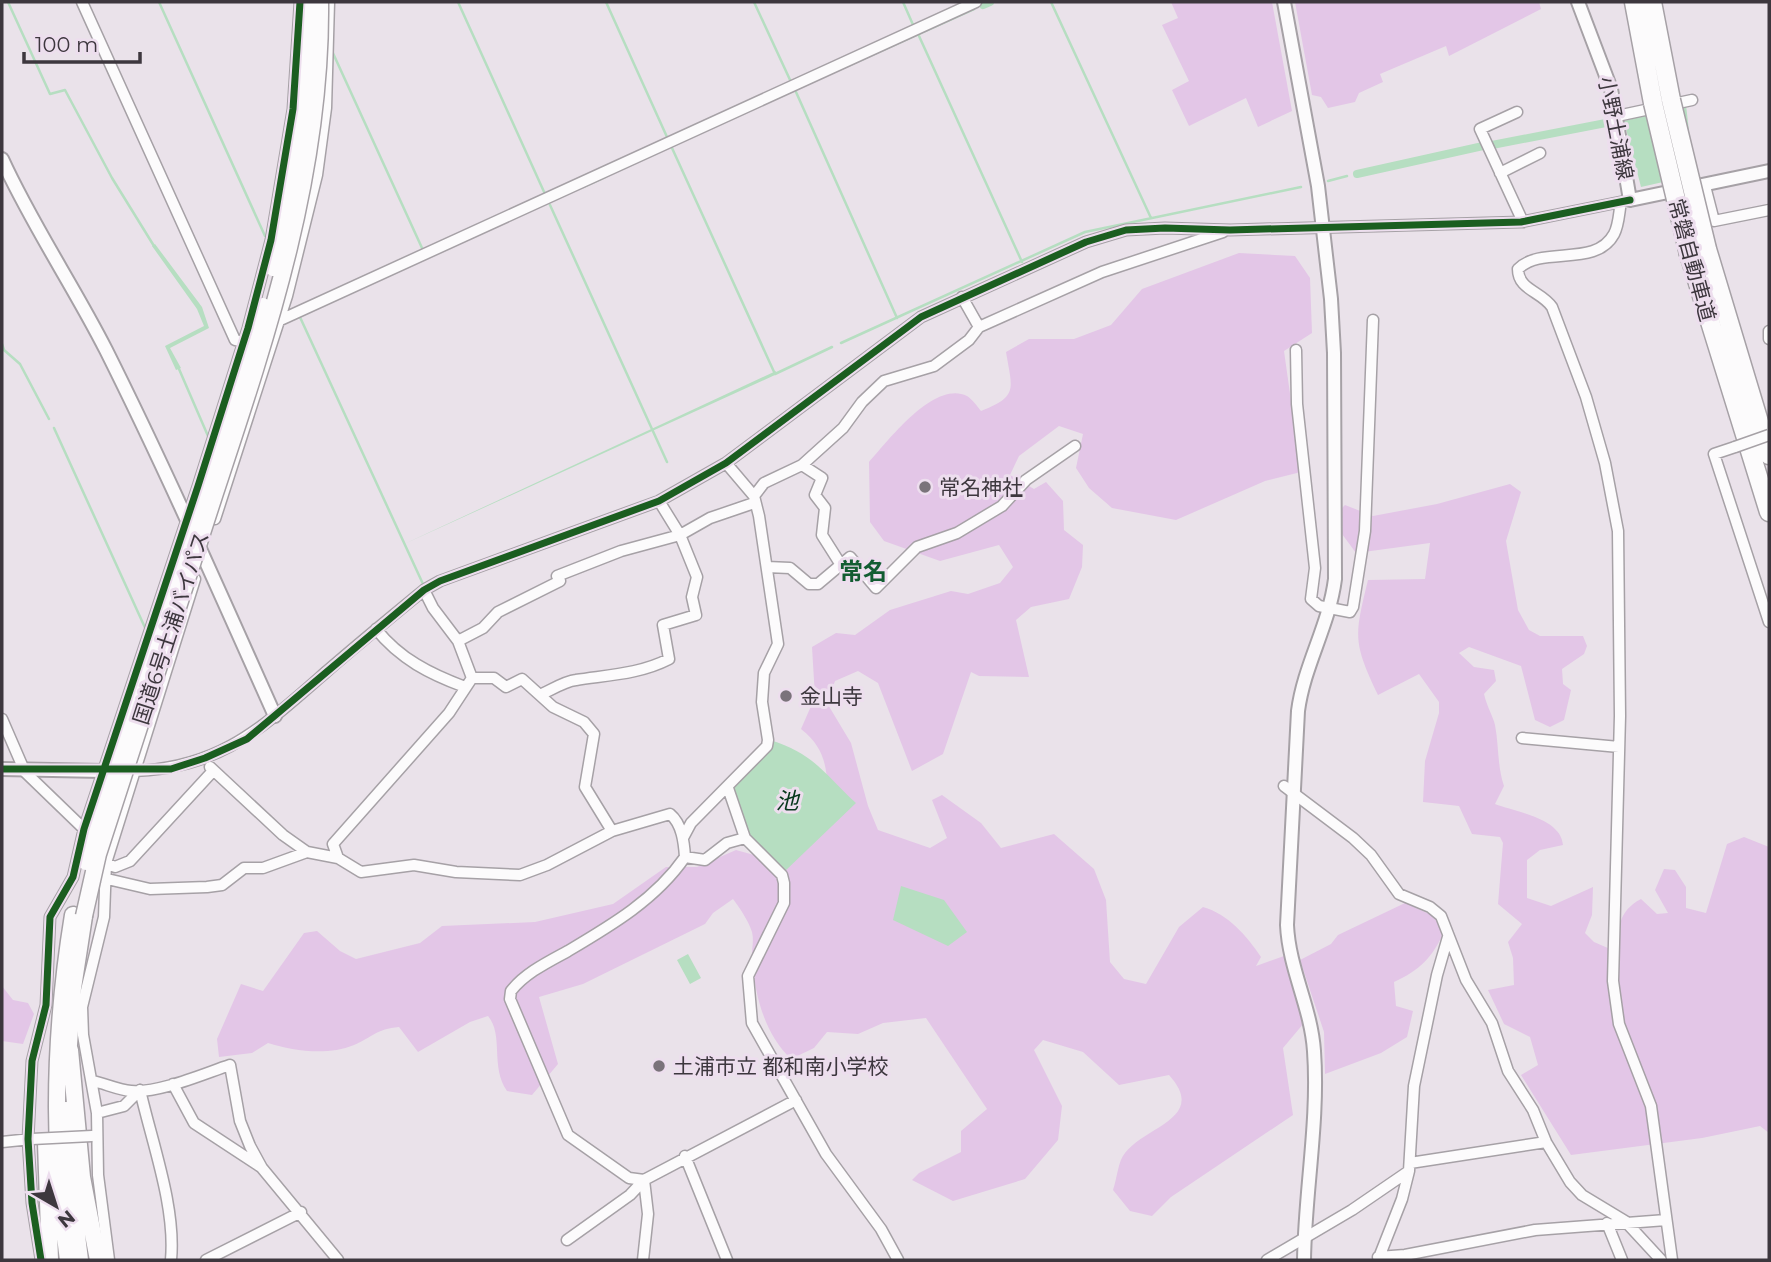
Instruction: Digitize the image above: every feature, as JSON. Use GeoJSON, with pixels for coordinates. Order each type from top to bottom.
{"type":"FeatureCollection","features":[{"type":"Feature","properties":{"kind":"highway","name":"国道6号土浦バイパス"},"geometry":{"type":"LineString","coordinates":[[68,1260],[57,1174],[56,1068],[61,986],[108,783],[266,295],[295,162],[306,63],[309,2]]}},
{"type":"Feature","properties":{"kind":"highway","name":"国道6号土浦バイパス"},"geometry":{"type":"LineString","coordinates":[[80,1260],[66,1120],[78,916],[261,350],[291,242],[314,109],[320,2]]}},
{"type":"Feature","properties":{"kind":"highway","name":"常磐自動車道"},"geometry":{"type":"LineString","coordinates":[[1634,2],[1769,455]]}},
{"type":"Feature","properties":{"kind":"highway","name":"常磐自動車道"},"geometry":{"type":"LineString","coordinates":[[1652,2],[1662,101],[1689,254],[1769,512]]}},
{"type":"Feature","properties":{"kind":"highway"},"geometry":{"type":"LineString","coordinates":[[69,1044],[82,1177],[98,1260]]}},
{"type":"Feature","properties":{"kind":"highway"},"geometry":{"type":"LineString","coordinates":[[50,1260],[47,1119],[56,1068]]}},
{"type":"Feature","properties":{"kind":"street"},"geometry":{"type":"LineString","coordinates":[[82,2],[235,340],[243,342],[278,321],[976,2]]}},
{"type":"Feature","properties":{"kind":"street"},"geometry":{"type":"LineString","coordinates":[[41,1260],[32,1203],[32,1061],[46,1005],[50,917],[73,877],[84,829],[243,342],[275,216],[293,108],[300,2]]}},
{"type":"Feature","properties":{"kind":"street"},"geometry":{"type":"LineString","coordinates":[[108,1260],[93,1136],[97,1113],[83,1035],[82,1007],[104,917],[103,878],[134,771],[300,249],[320,155],[326,108],[329,2]]}},
{"type":"Feature","properties":{"kind":"street"},"geometry":{"type":"LineString","coordinates":[[1284,2],[1323,228],[1334,353],[1335,560],[1331,609],[1302,684],[1288,791],[1288,942],[1290,960],[1306,1001],[1314,1052],[1304,1260]]}},
{"type":"Feature","properties":{"kind":"street","name":"小野土浦線"},"geometry":{"type":"LineString","coordinates":[[1578,2],[1601,58],[1617,116],[1626,201],[1769,171]]}},
{"type":"Feature","properties":{"kind":"street"},"geometry":{"type":"LineString","coordinates":[[1617,116],[1692,100]]}},
{"type":"Feature","properties":{"kind":"street"},"geometry":{"type":"LineString","coordinates":[[1517,112],[1480,129],[1523,222]]}},
{"type":"Feature","properties":{"kind":"street"},"geometry":{"type":"LineString","coordinates":[[1500,173],[1540,153]]}},
{"type":"Feature","properties":{"kind":"street"},"geometry":{"type":"LineString","coordinates":[[2,159],[17,192],[104,347],[203,554],[275,716]]}},
{"type":"Feature","properties":{"kind":"street"},"geometry":{"type":"LineString","coordinates":[[1705,186],[1714,221],[1769,210]]}},
{"type":"Feature","properties":{"kind":"street"},"geometry":{"type":"LineString","coordinates":[[2,769],[26,772],[170,769],[205,758],[247,738],[424,590],[440,581],[659,500],[726,463],[921,317],[1086,243],[1126,230],[1165,228],[1230,230],[1523,222],[1626,201],[1616,231],[1603,246],[1582,253],[1527,261],[1518,269],[1522,284],[1542,295],[1552,307],[1605,463],[1618,531],[1621,575],[1613,981],[1619,1024],[1651,1106],[1672,1260]]}},
{"type":"Feature","properties":{"kind":"street"},"geometry":{"type":"LineString","coordinates":[[458,641],[483,628],[498,612],[560,581],[557,576],[621,551],[680,535],[754,500],[764,483],[802,465],[843,428],[862,402],[884,381],[934,366],[969,340],[979,327],[1102,272],[1230,230]]}},
{"type":"Feature","properties":{"kind":"street"},"geometry":{"type":"LineString","coordinates":[[962,297],[979,327]]}},
{"type":"Feature","properties":{"kind":"street"},"geometry":{"type":"LineString","coordinates":[[1296,350],[1297,404],[1315,568],[1311,599],[1314,604],[1345,612],[1353,607],[1365,531],[1373,320]]}},
{"type":"Feature","properties":{"kind":"street"},"geometry":{"type":"LineString","coordinates":[[1769,331],[1769,339]]}},
{"type":"Feature","properties":{"kind":"street"},"geometry":{"type":"LineString","coordinates":[[1769,435],[1714,454],[1769,622]]}},
{"type":"Feature","properties":{"kind":"street"},"geometry":{"type":"LineString","coordinates":[[767,567],[790,568],[809,584],[818,584],[850,557],[876,588],[917,547],[957,533],[1003,506],[1026,481],[1075,446]]}},
{"type":"Feature","properties":{"kind":"street"},"geometry":{"type":"LineString","coordinates":[[683,838],[691,823],[767,746],[768,740],[762,702],[764,673],[778,645],[767,567],[754,500],[726,463]]}},
{"type":"Feature","properties":{"kind":"street"},"geometry":{"type":"LineString","coordinates":[[802,465],[822,478],[815,495],[825,508],[822,534],[841,565]]}},
{"type":"Feature","properties":{"kind":"street"},"geometry":{"type":"LineString","coordinates":[[540,695],[577,679],[613,676],[656,666],[669,659],[663,625],[696,615],[692,597],[697,577],[680,535],[659,500]]}},
{"type":"Feature","properties":{"kind":"street"},"geometry":{"type":"LineString","coordinates":[[424,590],[433,608],[458,641],[472,678]]}},
{"type":"Feature","properties":{"kind":"street"},"geometry":{"type":"LineString","coordinates":[[376,629],[388,645],[425,672],[465,687]]}},
{"type":"Feature","properties":{"kind":"street"},"geometry":{"type":"LineString","coordinates":[[472,678],[494,678],[506,687],[522,679],[553,707],[584,722],[594,734],[585,787],[611,831]]}},
{"type":"Feature","properties":{"kind":"street"},"geometry":{"type":"LineString","coordinates":[[338,858],[333,844],[449,713],[472,678]]}},
{"type":"Feature","properties":{"kind":"street"},"geometry":{"type":"LineString","coordinates":[[2,719],[26,772],[84,829]]}},
{"type":"Feature","properties":{"kind":"street"},"geometry":{"type":"LineString","coordinates":[[1522,738],[1619,747]]}},
{"type":"Feature","properties":{"kind":"street"},"geometry":{"type":"LineString","coordinates":[[205,758],[212,772],[289,841],[307,852],[338,858],[361,872],[414,865],[456,872],[520,875],[547,865],[611,831],[670,814],[674,817],[683,838],[685,856],[664,885],[619,921],[530,973],[510,991],[510,999],[568,1135],[629,1178],[644,1180]]}},
{"type":"Feature","properties":{"kind":"street"},"geometry":{"type":"LineString","coordinates":[[106,863],[115,867],[130,861],[212,772]]}},
{"type":"Feature","properties":{"kind":"street"},"geometry":{"type":"LineString","coordinates":[[728,788],[745,838],[782,875],[784,883],[781,911],[748,975],[752,1023],[826,1154],[881,1229],[898,1260]]}},
{"type":"Feature","properties":{"kind":"street"},"geometry":{"type":"LineString","coordinates":[[1288,791],[1353,838],[1371,855],[1399,894],[1437,911],[1466,981],[1492,1023],[1508,1071],[1533,1110],[1546,1142],[1582,1195],[1625,1221],[1661,1260]]}},
{"type":"Feature","properties":{"kind":"street"},"geometry":{"type":"LineString","coordinates":[[685,856],[705,860],[727,844],[745,838]]}},
{"type":"Feature","properties":{"kind":"street"},"geometry":{"type":"LineString","coordinates":[[103,878],[150,889],[207,887],[222,885],[244,868],[263,868],[307,852]]}},
{"type":"Feature","properties":{"kind":"street"},"geometry":{"type":"LineString","coordinates":[[1448,937],[1437,975],[1414,1086],[1410,1167],[1402,1199],[1378,1258],[1535,1230],[1625,1221],[1666,1220]]}},
{"type":"Feature","properties":{"kind":"street"},"geometry":{"type":"LineString","coordinates":[[93,1081],[132,1091],[173,1084],[230,1065],[240,1121],[262,1168]]}},
{"type":"Feature","properties":{"kind":"street"},"geometry":{"type":"LineString","coordinates":[[173,1084],[183,1108],[194,1123],[262,1168],[338,1260]]}},
{"type":"Feature","properties":{"kind":"street"},"geometry":{"type":"LineString","coordinates":[[97,1113],[124,1106],[140,1090]]}},
{"type":"Feature","properties":{"kind":"street"},"geometry":{"type":"LineString","coordinates":[[140,1090],[170,1222],[172,1260]]}},
{"type":"Feature","properties":{"kind":"street"},"geometry":{"type":"LineString","coordinates":[[567,1240],[630,1195],[644,1180],[685,1156],[796,1100]]}},
{"type":"Feature","properties":{"kind":"street"},"geometry":{"type":"LineString","coordinates":[[2,1142],[93,1136]]}},
{"type":"Feature","properties":{"kind":"street"},"geometry":{"type":"LineString","coordinates":[[1271,1259],[1352,1210],[1410,1167],[1546,1142]]}},
{"type":"Feature","properties":{"kind":"street"},"geometry":{"type":"LineString","coordinates":[[685,1156],[727,1260]]}},
{"type":"Feature","properties":{"kind":"street"},"geometry":{"type":"LineString","coordinates":[[643,1260],[648,1214],[644,1180]]}},
{"type":"Feature","properties":{"kind":"street"},"geometry":{"type":"LineString","coordinates":[[206,1260],[301,1212]]}},
{"type":"Feature","properties":{"kind":"street"},"geometry":{"type":"LineString","coordinates":[[1607,1223],[1622,1260]]}},
{"type":"Feature","properties":{"kind":"shaded area"},"geometry":{"type":"Polygon","coordinates":[[[1171,2],[1272,2],[1292,111],[1258,127],[1246,98],[1189,126],[1172,90],[1189,81],[1162,25],[1178,18],[1171,2]]]}},
{"type":"Feature","properties":{"kind":"shaded area"},"geometry":{"type":"Polygon","coordinates":[[[1295,2],[1539,2],[1541,9],[1449,56],[1446,46],[1380,74],[1383,82],[1359,93],[1355,102],[1328,108],[1321,97],[1312,95],[1295,2]]]}},
{"type":"Feature","properties":{"kind":"shaded area"},"geometry":{"type":"Polygon","coordinates":[[[1239,253],[1295,256],[1310,278],[1312,333],[1284,351],[1301,472],[1265,481],[1176,520],[1112,508],[1089,488],[1076,468],[1083,434],[1059,426],[1019,456],[1010,475],[1034,489],[1046,482],[1063,501],[1064,530],[1083,545],[1082,567],[1069,599],[1031,607],[1016,620],[1029,677],[979,676],[971,672],[943,754],[912,771],[878,683],[858,671],[835,681],[827,703],[851,743],[868,806],[878,830],[930,848],[947,838],[932,800],[942,795],[981,823],[1001,848],[1054,834],[1094,869],[1106,900],[1110,962],[1124,979],[1146,984],[1179,927],[1203,907],[1229,920],[1243,934],[1261,957],[1256,966],[1284,956],[1304,1023],[1283,1048],[1293,1115],[1171,1197],[1152,1216],[1130,1211],[1113,1190],[1121,1161],[1135,1144],[1170,1120],[1178,1111],[1182,1102],[1179,1090],[1169,1075],[1119,1085],[1083,1052],[1043,1040],[1034,1050],[1062,1106],[1058,1140],[1025,1179],[953,1201],[912,1180],[919,1173],[961,1152],[961,1131],[987,1109],[926,1018],[883,1023],[858,1034],[827,1032],[814,1048],[791,1059],[773,1037],[762,1011],[753,968],[752,932],[733,899],[713,913],[705,924],[583,984],[539,997],[558,1064],[532,1095],[507,1091],[499,1071],[493,1024],[488,1016],[470,1022],[418,1052],[399,1027],[375,1034],[354,1045],[333,1050],[300,1050],[268,1043],[252,1053],[219,1057],[217,1039],[241,984],[263,991],[304,933],[317,931],[340,951],[356,959],[420,943],[442,926],[535,922],[613,904],[666,867],[697,867],[736,850],[754,855],[774,875],[831,817],[823,759],[819,749],[801,729],[815,697],[812,647],[836,633],[855,635],[890,610],[951,591],[968,594],[1000,583],[1013,567],[999,545],[940,561],[884,541],[870,522],[869,462],[913,415],[941,396],[954,393],[967,396],[981,411],[1002,401],[1010,390],[1011,383],[1006,352],[1029,339],[1074,339],[1111,325],[1142,289],[1239,253]]]}},
{"type":"Feature","properties":{"kind":"shaded area"},"geometry":{"type":"Polygon","coordinates":[[[1510,484],[1521,492],[1506,541],[1518,610],[1529,630],[1540,636],[1583,636],[1587,646],[1584,654],[1562,669],[1563,684],[1571,690],[1564,720],[1550,727],[1535,720],[1521,666],[1469,647],[1459,653],[1474,667],[1494,670],[1496,681],[1484,694],[1495,725],[1504,786],[1495,804],[1546,822],[1560,836],[1563,845],[1540,850],[1527,860],[1527,898],[1551,906],[1593,887],[1592,915],[1585,933],[1594,942],[1617,952],[1621,921],[1633,904],[1641,899],[1657,914],[1668,913],[1655,890],[1664,869],[1675,870],[1686,887],[1686,908],[1706,913],[1727,844],[1744,837],[1769,847],[1769,1133],[1760,1126],[1702,1138],[1571,1155],[1521,1075],[1538,1065],[1530,1037],[1504,1024],[1488,990],[1514,985],[1513,958],[1508,942],[1522,924],[1498,904],[1503,843],[1500,837],[1472,834],[1459,806],[1423,802],[1425,761],[1439,713],[1439,702],[1419,674],[1378,695],[1364,663],[1358,639],[1368,580],[1425,579],[1430,543],[1356,553],[1331,519],[1345,505],[1373,516],[1437,504],[1510,484]]]}},
{"type":"Feature","properties":{"kind":"shaded area"},"geometry":{"type":"Polygon","coordinates":[[[1405,903],[1436,917],[1444,932],[1424,962],[1394,982],[1396,1006],[1413,1011],[1407,1037],[1381,1053],[1325,1074],[1324,1032],[1300,960],[1331,944],[1338,935],[1405,903]]]}},
{"type":"Feature","properties":{"kind":"shaded area"},"geometry":{"type":"Polygon","coordinates":[[[2,986],[13,1000],[28,1003],[34,1014],[23,1044],[2,1041],[2,986]]]}},
{"type":"Feature","properties":{"kind":"water"},"geometry":{"type":"Polygon","coordinates":[[[1686,105],[1694,175],[1641,187],[1624,121],[1686,105]]]}},
{"type":"Feature","properties":{"kind":"water"},"geometry":{"type":"Polygon","coordinates":[[[155,244],[202,307],[209,328],[170,348],[181,368],[176,370],[165,346],[204,326],[197,309],[152,246],[155,244]]]}},
{"type":"Feature","properties":{"kind":"water"},"geometry":{"type":"Polygon","coordinates":[[[776,371],[775,375],[402,545],[776,371]]]}},
{"type":"Feature","properties":{"kind":"water","name":"池"},"geometry":{"type":"Polygon","coordinates":[[[770,740],[808,758],[856,803],[783,873],[747,837],[730,788],[770,740]]]}},
{"type":"Feature","properties":{"kind":"water"},"geometry":{"type":"Polygon","coordinates":[[[901,886],[944,900],[967,932],[948,946],[893,920],[901,886]]]}},
{"type":"Feature","properties":{"kind":"water"},"geometry":{"type":"Polygon","coordinates":[[[688,954],[701,978],[690,984],[677,960],[688,954]]]}},
{"type":"Feature","properties":{"kind":"waterway"},"geometry":{"type":"LineString","coordinates":[[8,2],[50,94],[65,90],[112,178],[154,246]]}},
{"type":"Feature","properties":{"kind":"waterway"},"geometry":{"type":"LineString","coordinates":[[159,2],[265,236]]}},
{"type":"Feature","properties":{"kind":"waterway"},"geometry":{"type":"LineString","coordinates":[[458,2],[545,194]]}},
{"type":"Feature","properties":{"kind":"waterway"},"geometry":{"type":"LineString","coordinates":[[606,2],[667,137]]}},
{"type":"Feature","properties":{"kind":"waterway"},"geometry":{"type":"LineString","coordinates":[[754,2],[791,82]]}},
{"type":"Feature","properties":{"kind":"waterway"},"geometry":{"type":"LineString","coordinates":[[903,2],[914,27]]}},
{"type":"Feature","properties":{"kind":"waterway"},"geometry":{"type":"LineString","coordinates":[[983,5],[990,2]]}},
{"type":"Feature","properties":{"kind":"waterway"},"geometry":{"type":"LineString","coordinates":[[1051,2],[1151,218]]}},
{"type":"Feature","properties":{"kind":"waterway"},"geometry":{"type":"LineString","coordinates":[[843,68],[974,9]]}},
{"type":"Feature","properties":{"kind":"waterway"},"geometry":{"type":"LineString","coordinates":[[919,36],[1022,262]]}},
{"type":"Feature","properties":{"kind":"waterway"},"geometry":{"type":"LineString","coordinates":[[332,51],[422,248]]}},
{"type":"Feature","properties":{"kind":"waterway"},"geometry":{"type":"LineString","coordinates":[[796,92],[897,318]]}},
{"type":"Feature","properties":{"kind":"waterway"},"geometry":{"type":"LineString","coordinates":[[1492,145],[1611,122]]}},
{"type":"Feature","properties":{"kind":"waterway"},"geometry":{"type":"LineString","coordinates":[[1357,174],[1483,146]]}},
{"type":"Feature","properties":{"kind":"waterway"},"geometry":{"type":"LineString","coordinates":[[672,148],[775,374]]}},
{"type":"Feature","properties":{"kind":"waterway"},"geometry":{"type":"LineString","coordinates":[[1328,181],[1347,176]]}},
{"type":"Feature","properties":{"kind":"waterway"},"geometry":{"type":"LineString","coordinates":[[583,187],[605,177]]}},
{"type":"Feature","properties":{"kind":"waterway"},"geometry":{"type":"LineString","coordinates":[[841,343],[1085,232],[1301,187]]}},
{"type":"Feature","properties":{"kind":"waterway"},"geometry":{"type":"LineString","coordinates":[[550,205],[667,462]]}},
{"type":"Feature","properties":{"kind":"waterway"},"geometry":{"type":"LineString","coordinates":[[299,315],[423,584]]}},
{"type":"Feature","properties":{"kind":"waterway"},"geometry":{"type":"LineString","coordinates":[[2,344],[4,350],[20,364],[49,419]]}},
{"type":"Feature","properties":{"kind":"waterway"},"geometry":{"type":"LineString","coordinates":[[775,374],[832,347]]}},
{"type":"Feature","properties":{"kind":"waterway"},"geometry":{"type":"LineString","coordinates":[[179,369],[208,436]]}},
{"type":"Feature","properties":{"kind":"waterway"},"geometry":{"type":"LineString","coordinates":[[54,428],[147,632]]}},
{"type":"Feature","properties":{"kind":"cycle path"},"geometry":{"type":"LineString","coordinates":[[41,1260],[32,1203],[28,1139],[32,1061],[46,1005],[50,917],[73,877],[84,829],[248,328],[271,240],[293,109],[300,2]]}},
{"type":"Feature","properties":{"kind":"cycle path"},"geometry":{"type":"LineString","coordinates":[[2,769],[171,769],[205,758],[247,739],[424,590],[440,581],[659,501],[726,463],[921,317],[1086,242],[1126,230],[1165,228],[1230,230],[1521,222],[1630,200]]}},
{"type":"Feature","properties":{"kind":"place","name":"常名神社"},"geometry":{"type":"Point","coordinates":[925,487]}},
{"type":"Feature","properties":{"kind":"place","name":"金山寺"},"geometry":{"type":"Point","coordinates":[786,696]}},
{"type":"Feature","properties":{"kind":"place","name":"土浦市立 都和南小学校"},"geometry":{"type":"Point","coordinates":[659,1066]}},
{"type":"Feature","properties":{"kind":"district","name":"常名"},"geometry":{"type":"Point","coordinates":[863,571]}}]}
